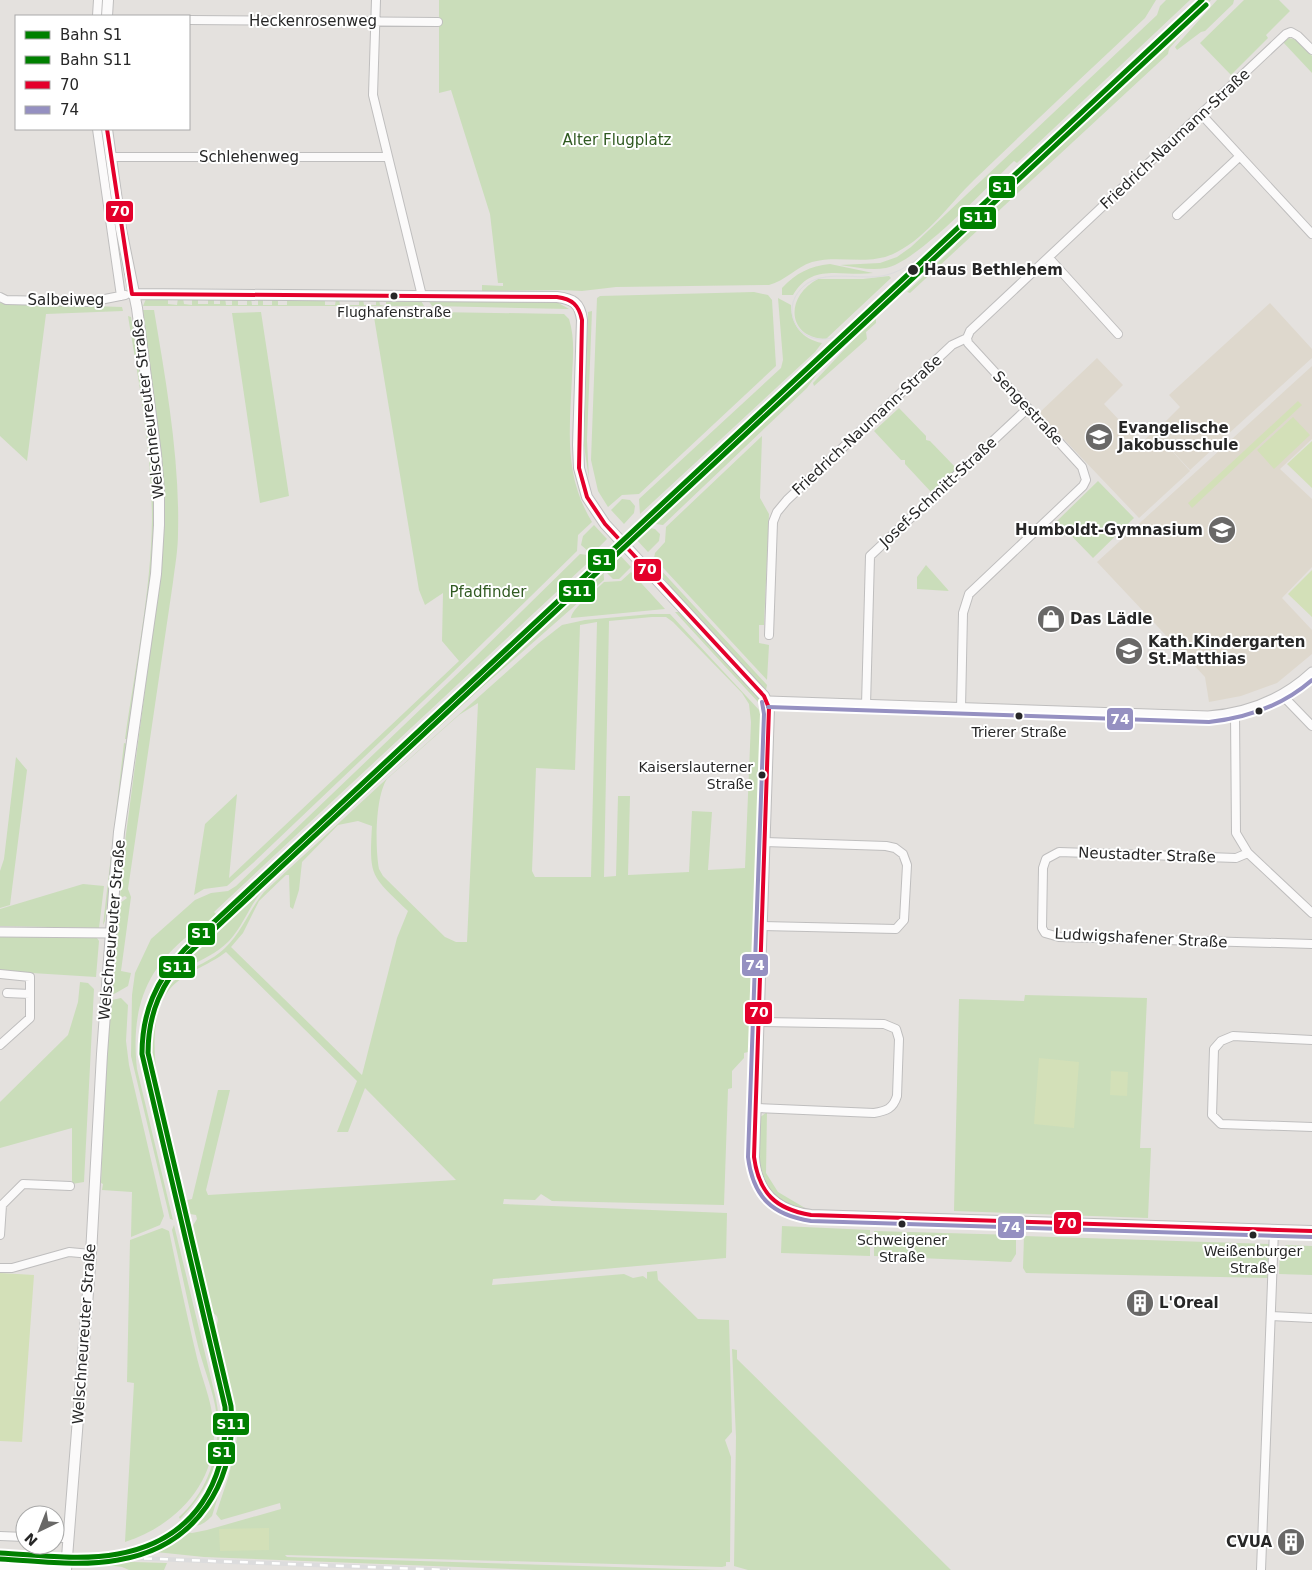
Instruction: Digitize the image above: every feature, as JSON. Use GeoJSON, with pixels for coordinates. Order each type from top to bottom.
{"type":"FeatureCollection","features":[{"type":"Feature","properties":{"kind":"main road"},"geometry":{"type":"LineString","coordinates":[[107,15],[108,0]]}},
{"type":"Feature","properties":{"kind":"main road","name":"Welschneureuter Straße"},"geometry":{"type":"LineString","coordinates":[[66,1570],[67,1538],[91,1254],[91,1222],[119,832],[159,542],[159,491],[156,454],[136,308],[132,294],[107,130]]}},
{"type":"Feature","properties":{"kind":"main road"},"geometry":{"type":"LineString","coordinates":[[132,294],[557,297],[574,301],[580,308],[582,320],[578,445],[580,468],[587,497],[612,532],[768,701],[770,714],[757,1022],[754,1157],[756,1175],[766,1194],[784,1208],[794,1212],[826,1215],[1312,1231]]}},
{"type":"Feature","properties":{"kind":"street"},"geometry":{"type":"LineString","coordinates":[[97,15],[98,0]]}},
{"type":"Feature","properties":{"kind":"street"},"geometry":{"type":"LineString","coordinates":[[376,0],[373,95],[422,296]]}},
{"type":"Feature","properties":{"kind":"street","name":"Heckenrosenweg"},"geometry":{"type":"LineString","coordinates":[[190,20],[438,22]]}},
{"type":"Feature","properties":{"kind":"street","name":"Friedrich-Naumann-Straße"},"geometry":{"type":"LineString","coordinates":[[769,635],[773,522],[777,512],[952,344],[967,338],[970,331],[1286,34],[1293,32],[1312,50]]}},
{"type":"Feature","properties":{"kind":"street"},"geometry":{"type":"LineString","coordinates":[[1201,114],[1312,234]]}},
{"type":"Feature","properties":{"kind":"street"},"geometry":{"type":"LineString","coordinates":[[97,130],[122,296]]}},
{"type":"Feature","properties":{"kind":"street"},"geometry":{"type":"LineString","coordinates":[[1178,214],[1240,156]]}},
{"type":"Feature","properties":{"kind":"street","name":"Schlehenweg"},"geometry":{"type":"LineString","coordinates":[[110,157],[388,157]]}},
{"type":"Feature","properties":{"kind":"street"},"geometry":{"type":"LineString","coordinates":[[1049,258],[1118,334]]}},
{"type":"Feature","properties":{"kind":"street","name":"Salbeiweg"},"geometry":{"type":"LineString","coordinates":[[0,297],[6,300],[90,302],[132,294]]}},
{"type":"Feature","properties":{"kind":"street","name":"Sengestraße"},"geometry":{"type":"LineString","coordinates":[[961,708],[963,613],[969,594],[1082,486],[1086,480],[1082,467],[968,343],[967,338]]}},
{"type":"Feature","properties":{"kind":"street","name":"Josef-Schmitt-Straße"},"geometry":{"type":"LineString","coordinates":[[866,705],[870,556],[1028,408]]}},
{"type":"Feature","properties":{"kind":"street"},"geometry":{"type":"LineString","coordinates":[[768,701],[1186,716],[1235,713],[1282,695],[1312,672]]}},
{"type":"Feature","properties":{"kind":"street"},"geometry":{"type":"LineString","coordinates":[[1282,695],[1312,726]]}},
{"type":"Feature","properties":{"kind":"street"},"geometry":{"type":"LineString","coordinates":[[1235,713],[1237,738],[1235,826],[1238,839],[1248,853],[1312,913]]}},
{"type":"Feature","properties":{"kind":"street"},"geometry":{"type":"LineString","coordinates":[[762,926],[896,929],[904,920],[907,865],[903,854],[895,848],[765,842]]}},
{"type":"Feature","properties":{"kind":"street","name":"Neustadter Straße"},"geometry":{"type":"LineString","coordinates":[[1046,859],[1059,852],[1236,858],[1248,853]]}},
{"type":"Feature","properties":{"kind":"street","name":"Ludwigshafener Straße"},"geometry":{"type":"LineString","coordinates":[[1046,859],[1042,868],[1040,919],[1042,928],[1048,934],[1059,937],[1312,944]]}},
{"type":"Feature","properties":{"kind":"street"},"geometry":{"type":"LineString","coordinates":[[0,932],[111,933]]}},
{"type":"Feature","properties":{"kind":"street"},"geometry":{"type":"LineString","coordinates":[[0,974],[30,977],[30,1018],[0,1045]]}},
{"type":"Feature","properties":{"kind":"street"},"geometry":{"type":"LineString","coordinates":[[7,992],[30,994]]}},
{"type":"Feature","properties":{"kind":"street"},"geometry":{"type":"LineString","coordinates":[[756,1108],[874,1113],[887,1111],[895,1104],[897,1096],[899,1040],[896,1029],[884,1024],[757,1022]]}},
{"type":"Feature","properties":{"kind":"street"},"geometry":{"type":"LineString","coordinates":[[1312,1040],[1233,1036],[1221,1041],[1216,1046],[1212,1115],[1215,1121],[1221,1124],[1312,1127]]}},
{"type":"Feature","properties":{"kind":"street"},"geometry":{"type":"LineString","coordinates":[[0,1235],[2,1205],[22,1184],[70,1186]]}},
{"type":"Feature","properties":{"kind":"street"},"geometry":{"type":"LineString","coordinates":[[1261,1570],[1274,1230]]}},
{"type":"Feature","properties":{"kind":"street"},"geometry":{"type":"LineString","coordinates":[[0,1268],[12,1268],[69,1252],[91,1254]]}},
{"type":"Feature","properties":{"kind":"street"},"geometry":{"type":"LineString","coordinates":[[1271,1316],[1312,1318]]}},
{"type":"Feature","properties":{"kind":"street"},"geometry":{"type":"LineString","coordinates":[[0,1536],[15,1537]]}},
{"type":"Feature","properties":{"kind":"street"},"geometry":{"type":"LineString","coordinates":[[0,1567],[61,1570]]}},
{"type":"Feature","properties":{"kind":"shaded area"},"geometry":{"type":"Polygon","coordinates":[[[1270,303],[1312,349],[1312,358],[1216,445],[1211,441],[1216,446],[1190,470],[1155,432],[1180,407],[1169,395],[1270,303]]]}},
{"type":"Feature","properties":{"kind":"shaded area","name":"Evangelische Jakobusschule"},"geometry":{"type":"Polygon","coordinates":[[[1097,358],[1123,385],[1104,404],[1141,443],[1154,431],[1190,471],[1139,518],[1039,413],[1097,358]]]}},
{"type":"Feature","properties":{"kind":"shaded area","name":"Humboldt-Gymnasium"},"geometry":{"type":"Polygon","coordinates":[[[1312,366],[1312,439],[1280,469],[1312,499],[1312,567],[1282,598],[1312,630],[1312,654],[1277,683],[1241,696],[1209,702],[1205,677],[1097,562],[1312,366]]]}},
{"type":"Feature","properties":{"kind":"green space","name":"Alter Flugplatz"},"geometry":{"type":"Polygon","coordinates":[[[439,0],[1156,0],[1145,18],[974,180],[929,228],[897,252],[876,259],[833,259],[812,262],[769,285],[616,287],[582,291],[482,291],[482,285],[503,286],[503,283],[498,283],[490,214],[451,90],[439,93],[439,0]]]}},
{"type":"Feature","properties":{"kind":"green space"},"geometry":{"type":"Polygon","coordinates":[[[1166,0],[1190,0],[1017,163],[1014,161],[933,238],[899,263],[886,268],[869,269],[840,265],[880,263],[897,257],[911,247],[1157,15],[1160,6],[1166,0]]]}},
{"type":"Feature","properties":{"kind":"green space"},"geometry":{"type":"Polygon","coordinates":[[[1211,0],[1169,49],[1168,54],[910,293],[907,292],[956,245],[951,239],[1211,0]]]}},
{"type":"Feature","properties":{"kind":"green space"},"geometry":{"type":"Polygon","coordinates":[[[1217,0],[1234,0],[1233,4],[1205,31],[1177,50],[1175,47],[1217,0]]]}},
{"type":"Feature","properties":{"kind":"green space"},"geometry":{"type":"Polygon","coordinates":[[[1244,0],[1279,0],[1290,11],[1266,35],[1268,38],[1231,75],[1200,43],[1244,0]]]}},
{"type":"Feature","properties":{"kind":"green space"},"geometry":{"type":"Polygon","coordinates":[[[1289,38],[1297,40],[1312,56],[1312,73],[1282,41],[1289,38]]]}},
{"type":"Feature","properties":{"kind":"green space"},"geometry":{"type":"Polygon","coordinates":[[[830,264],[873,273],[828,273],[818,275],[809,278],[793,295],[782,295],[782,288],[798,274],[816,266],[830,264]]]}},
{"type":"Feature","properties":{"kind":"green space"},"geometry":{"type":"Polygon","coordinates":[[[889,276],[891,278],[826,339],[813,337],[803,332],[797,324],[795,305],[807,286],[818,279],[863,279],[889,276]]]}},
{"type":"Feature","properties":{"kind":"green space"},"geometry":{"type":"Polygon","coordinates":[[[754,292],[768,295],[772,300],[776,366],[639,494],[622,495],[608,507],[598,491],[591,460],[597,298],[600,296],[754,292]]]}},
{"type":"Feature","properties":{"kind":"green space"},"geometry":{"type":"Polygon","coordinates":[[[168,298],[168,304],[177,305],[178,298],[183,298],[184,304],[192,305],[192,298],[198,298],[198,304],[208,304],[208,298],[214,298],[214,304],[220,304],[220,298],[225,298],[226,305],[232,305],[232,298],[238,298],[238,305],[247,305],[247,298],[251,298],[252,305],[258,305],[258,298],[263,298],[263,305],[272,305],[272,298],[278,298],[278,305],[287,305],[287,298],[325,299],[325,305],[335,305],[336,299],[339,299],[340,305],[359,305],[359,299],[363,299],[364,305],[376,305],[376,299],[379,299],[380,305],[386,306],[143,306],[146,299],[168,298]]]}},
{"type":"Feature","properties":{"kind":"green space"},"geometry":{"type":"Polygon","coordinates":[[[778,298],[791,305],[793,319],[799,330],[809,338],[822,343],[815,352],[640,514],[639,499],[781,368],[783,360],[778,298]]]}},
{"type":"Feature","properties":{"kind":"green space"},"geometry":{"type":"Polygon","coordinates":[[[407,299],[420,299],[424,306],[386,306],[386,302],[407,302],[407,299]]]}},
{"type":"Feature","properties":{"kind":"green space"},"geometry":{"type":"Polygon","coordinates":[[[428,300],[555,301],[569,309],[432,306],[428,300]]]}},
{"type":"Feature","properties":{"kind":"green space"},"geometry":{"type":"Polygon","coordinates":[[[0,303],[122,307],[123,311],[46,314],[27,461],[0,436],[0,303]]]}},
{"type":"Feature","properties":{"kind":"green space"},"geometry":{"type":"Polygon","coordinates":[[[143,310],[154,310],[167,393],[177,477],[178,539],[128,889],[131,897],[121,971],[131,973],[128,986],[114,994],[112,993],[120,903],[127,898],[125,896],[120,898],[121,872],[157,599],[164,527],[163,492],[145,346],[143,310]]]}},
{"type":"Feature","properties":{"kind":"green space","name":"Pfadfinder"},"geometry":{"type":"Polygon","coordinates":[[[373,311],[564,314],[569,319],[573,340],[570,433],[572,469],[576,486],[592,522],[578,535],[577,551],[253,863],[227,886],[204,889],[194,895],[205,824],[237,794],[229,878],[459,661],[442,641],[443,593],[425,605],[419,590],[373,311]]]}},
{"type":"Feature","properties":{"kind":"green space"},"geometry":{"type":"Polygon","coordinates":[[[592,311],[587,440],[589,479],[583,439],[588,312],[592,311]]]}},
{"type":"Feature","properties":{"kind":"green space"},"geometry":{"type":"Polygon","coordinates":[[[261,312],[289,496],[260,503],[232,313],[261,312]]]}},
{"type":"Feature","properties":{"kind":"green space"},"geometry":{"type":"Polygon","coordinates":[[[128,316],[131,317],[147,419],[153,470],[155,521],[149,603],[128,739],[125,739],[146,602],[152,520],[147,443],[128,316]]]}},
{"type":"Feature","properties":{"kind":"green space"},"geometry":{"type":"Polygon","coordinates":[[[870,317],[876,318],[876,323],[866,332],[867,339],[814,386],[813,383],[858,335],[858,330],[870,317]]]}},
{"type":"Feature","properties":{"kind":"green space"},"geometry":{"type":"Polygon","coordinates":[[[837,346],[807,388],[663,525],[648,523],[820,359],[822,360],[837,346]]]}},
{"type":"Feature","properties":{"kind":"green space"},"geometry":{"type":"Polygon","coordinates":[[[1298,401],[1302,405],[1192,508],[1188,503],[1298,401]]]}},
{"type":"Feature","properties":{"kind":"green space"},"geometry":{"type":"Polygon","coordinates":[[[899,408],[926,436],[926,440],[930,441],[957,469],[931,492],[905,464],[905,460],[901,460],[874,431],[899,408]]]}},
{"type":"Feature","properties":{"kind":"green space"},"geometry":{"type":"Polygon","coordinates":[[[1293,417],[1310,435],[1274,469],[1257,450],[1293,417]]]}},
{"type":"Feature","properties":{"kind":"green space"},"geometry":{"type":"Polygon","coordinates":[[[762,436],[760,498],[769,514],[764,625],[759,625],[759,643],[769,645],[767,680],[654,558],[655,553],[665,542],[666,527],[762,436]]]}},
{"type":"Feature","properties":{"kind":"green space"},"geometry":{"type":"Polygon","coordinates":[[[1312,441],[1312,488],[1287,464],[1312,441]]]}},
{"type":"Feature","properties":{"kind":"green space"},"geometry":{"type":"Polygon","coordinates":[[[1098,481],[1134,518],[1093,558],[1057,521],[1098,481]]]}},
{"type":"Feature","properties":{"kind":"green space"},"geometry":{"type":"Polygon","coordinates":[[[622,499],[630,500],[635,506],[634,513],[624,524],[611,510],[622,499]]]}},
{"type":"Feature","properties":{"kind":"green space"},"geometry":{"type":"Polygon","coordinates":[[[594,525],[607,539],[595,551],[588,551],[581,545],[583,536],[594,525]]]}},
{"type":"Feature","properties":{"kind":"green space"},"geometry":{"type":"Polygon","coordinates":[[[646,527],[655,529],[660,534],[659,541],[648,552],[635,538],[646,527]]]}},
{"type":"Feature","properties":{"kind":"green space"},"geometry":{"type":"Polygon","coordinates":[[[618,553],[631,567],[619,579],[613,579],[606,572],[606,565],[618,553]]]}},
{"type":"Feature","properties":{"kind":"green space"},"geometry":{"type":"Polygon","coordinates":[[[580,554],[595,556],[214,912],[222,920],[603,564],[604,580],[480,689],[263,890],[238,929],[224,946],[187,968],[165,988],[158,1000],[151,1027],[151,1070],[185,1209],[183,1217],[149,1069],[147,1032],[150,1016],[162,986],[171,972],[195,945],[189,935],[173,949],[151,978],[139,1011],[136,1030],[137,1069],[173,1220],[170,1219],[131,1056],[132,995],[135,973],[151,939],[195,900],[211,893],[228,891],[236,886],[580,554]]]}},
{"type":"Feature","properties":{"kind":"green space"},"geometry":{"type":"Polygon","coordinates":[[[926,565],[949,591],[917,589],[917,577],[926,565]]]}},
{"type":"Feature","properties":{"kind":"green space"},"geometry":{"type":"Polygon","coordinates":[[[659,568],[767,685],[766,690],[683,602],[657,570],[659,568]]]}},
{"type":"Feature","properties":{"kind":"green space"},"geometry":{"type":"Polygon","coordinates":[[[1312,570],[1312,617],[1288,594],[1312,570]]]}},
{"type":"Feature","properties":{"kind":"green space"},"geometry":{"type":"Polygon","coordinates":[[[631,572],[665,609],[571,618],[580,604],[604,582],[621,581],[631,572]]]}},
{"type":"Feature","properties":{"kind":"green space"},"geometry":{"type":"Polygon","coordinates":[[[675,612],[679,612],[761,699],[758,702],[675,612]]]}},
{"type":"Feature","properties":{"kind":"green space"},"geometry":{"type":"Polygon","coordinates":[[[670,614],[760,711],[762,720],[752,1051],[744,1053],[744,1058],[732,1071],[732,1088],[728,1089],[724,1205],[552,1201],[541,1194],[535,1200],[504,1199],[503,1204],[727,1213],[726,1258],[493,1279],[492,1285],[624,1274],[633,1278],[643,1276],[647,1279],[647,1272],[657,1271],[658,1280],[698,1319],[729,1320],[732,1432],[725,1440],[731,1457],[730,1562],[726,1562],[726,1566],[722,1567],[285,1555],[287,1557],[716,1570],[534,1570],[204,1557],[146,1551],[180,1531],[192,1533],[207,1530],[281,1509],[280,1503],[221,1520],[216,1514],[229,1475],[237,1438],[236,1414],[216,1330],[218,1322],[215,1314],[212,1312],[192,1227],[197,1219],[196,1215],[190,1214],[186,1204],[172,1147],[187,1200],[192,1199],[218,1090],[230,1090],[206,1190],[208,1195],[456,1180],[365,1088],[348,1132],[337,1132],[357,1081],[226,952],[175,984],[169,990],[159,1010],[155,1034],[155,1063],[166,1122],[152,1057],[151,1039],[157,1005],[166,990],[179,977],[211,959],[225,948],[236,935],[264,892],[381,784],[539,643],[562,625],[585,620],[670,614]],[[666,617],[609,621],[604,877],[616,876],[618,796],[630,796],[628,875],[689,872],[692,811],[712,812],[708,870],[745,868],[751,722],[749,704],[742,693],[666,617]],[[597,622],[580,625],[575,770],[536,768],[532,871],[535,877],[591,877],[597,622]],[[478,703],[459,715],[387,779],[383,787],[378,810],[377,849],[379,869],[383,876],[445,937],[456,942],[467,942],[478,703]],[[358,821],[338,825],[302,862],[299,890],[293,909],[290,907],[289,875],[286,875],[259,901],[243,933],[231,947],[362,1075],[397,938],[408,911],[386,890],[375,874],[371,856],[372,826],[358,821]]]}},
{"type":"Feature","properties":{"kind":"green space"},"geometry":{"type":"Polygon","coordinates":[[[124,743],[127,744],[103,925],[124,743]]]}},
{"type":"Feature","properties":{"kind":"green space"},"geometry":{"type":"Polygon","coordinates":[[[16,757],[27,770],[10,905],[0,908],[0,871],[4,859],[16,757]]]}},
{"type":"Feature","properties":{"kind":"green space"},"geometry":{"type":"Polygon","coordinates":[[[83,884],[104,886],[99,928],[0,926],[0,909],[83,884]]]}},
{"type":"Feature","properties":{"kind":"green space"},"geometry":{"type":"Polygon","coordinates":[[[0,936],[97,938],[99,941],[96,977],[0,971],[0,936]]]}},
{"type":"Feature","properties":{"kind":"green space"},"geometry":{"type":"Polygon","coordinates":[[[80,982],[88,983],[94,989],[84,1182],[72,1184],[72,1128],[0,1148],[0,1102],[68,1035],[78,1002],[80,982]]]}},
{"type":"Feature","properties":{"kind":"green space"},"geometry":{"type":"Polygon","coordinates":[[[1025,995],[1147,998],[1140,1148],[1151,1148],[1148,1218],[954,1211],[959,999],[1024,1001],[1025,995]]]}},
{"type":"Feature","properties":{"kind":"green space"},"geometry":{"type":"Polygon","coordinates":[[[121,998],[128,1005],[126,1041],[129,1065],[164,1216],[160,1225],[131,1237],[132,1192],[102,1190],[103,1184],[101,1183],[107,1046],[112,1000],[121,998]]]}},
{"type":"Feature","properties":{"kind":"green space"},"geometry":{"type":"Polygon","coordinates":[[[1039,1058],[1079,1062],[1074,1128],[1034,1124],[1039,1058]]]}},
{"type":"Feature","properties":{"kind":"green space"},"geometry":{"type":"Polygon","coordinates":[[[1111,1071],[1128,1072],[1127,1096],[1110,1095],[1111,1071]]]}},
{"type":"Feature","properties":{"kind":"green space"},"geometry":{"type":"Polygon","coordinates":[[[767,1112],[766,1173],[778,1192],[805,1208],[786,1203],[771,1192],[761,1173],[758,1152],[759,1118],[767,1112]]]}},
{"type":"Feature","properties":{"kind":"green space"},"geometry":{"type":"Polygon","coordinates":[[[184,1222],[188,1224],[233,1419],[232,1451],[212,1516],[197,1526],[186,1526],[209,1500],[217,1485],[227,1453],[229,1419],[227,1401],[184,1222]]]}},
{"type":"Feature","properties":{"kind":"green space"},"geometry":{"type":"Polygon","coordinates":[[[174,1225],[219,1417],[218,1449],[210,1478],[192,1506],[180,1519],[179,1517],[199,1494],[212,1466],[217,1436],[217,1421],[215,1405],[198,1346],[172,1230],[174,1225]]]}},
{"type":"Feature","properties":{"kind":"green space"},"geometry":{"type":"Polygon","coordinates":[[[782,1226],[870,1230],[870,1256],[781,1253],[782,1226]]]}},
{"type":"Feature","properties":{"kind":"green space"},"geometry":{"type":"Polygon","coordinates":[[[162,1228],[169,1231],[197,1358],[210,1404],[214,1441],[210,1462],[203,1480],[192,1497],[162,1524],[125,1542],[134,1383],[127,1382],[130,1240],[162,1228]]]}},
{"type":"Feature","properties":{"kind":"green space"},"geometry":{"type":"Polygon","coordinates":[[[874,1231],[1016,1235],[1016,1254],[1011,1262],[874,1256],[874,1231]]]}},
{"type":"Feature","properties":{"kind":"green space"},"geometry":{"type":"Polygon","coordinates":[[[1024,1236],[1269,1244],[1269,1278],[1026,1273],[1023,1268],[1024,1236]]]}},
{"type":"Feature","properties":{"kind":"green space"},"geometry":{"type":"Polygon","coordinates":[[[1286,1245],[1312,1246],[1312,1275],[1279,1274],[1280,1251],[1286,1245]]]}},
{"type":"Feature","properties":{"kind":"green space"},"geometry":{"type":"Polygon","coordinates":[[[0,1273],[34,1275],[22,1442],[0,1441],[0,1273]]]}},
{"type":"Feature","properties":{"kind":"green space"},"geometry":{"type":"Polygon","coordinates":[[[732,1349],[737,1350],[737,1359],[951,1570],[748,1570],[734,1566],[736,1437],[732,1349]]]}},
{"type":"Feature","properties":{"kind":"green space"},"geometry":{"type":"Polygon","coordinates":[[[269,1528],[269,1550],[220,1551],[219,1529],[269,1528]]]}},
{"type":"Feature","properties":{"kind":"green space"},"geometry":{"type":"Polygon","coordinates":[[[100,1561],[167,1563],[164,1570],[129,1570],[122,1567],[100,1564],[100,1561]]]}},
{"type":"Feature","properties":{"kind":"tram line"},"geometry":{"type":"LineString","coordinates":[[848,330],[833,338],[819,339],[808,336],[799,329],[793,319],[792,308],[795,297],[804,286],[821,278],[831,276],[882,276],[904,268],[922,255]]}},
{"type":"Feature","properties":{"kind":"railway"},"geometry":{"type":"LineString","coordinates":[[80,1556],[449,1570]]}},
{"type":"Feature","properties":{"kind":"rail line","name":"S1"},"geometry":{"type":"LineString","coordinates":[[0,1553],[89,1557],[118,1554],[145,1547],[168,1536],[187,1521],[202,1503],[213,1482],[221,1459],[225,1434],[225,1407],[142,1054],[148,1010],[159,985],[175,961],[185,949],[1202,0]]}},
{"type":"Feature","properties":{"kind":"rail line","name":"S11"},"geometry":{"type":"LineString","coordinates":[[0,1559],[89,1563],[118,1560],[146,1553],[170,1541],[190,1526],[206,1507],[219,1485],[227,1460],[231,1434],[231,1406],[148,1053],[151,1025],[158,999],[179,964],[1206,5]]}},
{"type":"Feature","properties":{"kind":"transit line","name":"70"},"geometry":{"type":"LineString","coordinates":[[107,130],[132,294]]}},
{"type":"Feature","properties":{"kind":"transit line","name":"70"},"geometry":{"type":"LineString","coordinates":[[132,294],[557,297],[567,299],[577,307],[582,320],[579,468],[587,497],[605,524],[764,696],[769,708],[754,1157],[756,1170],[765,1190],[778,1204],[811,1215],[1312,1231]]}},
{"type":"Feature","properties":{"kind":"transit line","name":"74"},"geometry":{"type":"LineString","coordinates":[[768,707],[1209,722],[1250,714],[1264,709],[1289,697],[1312,680]]}},
{"type":"Feature","properties":{"kind":"transit line","name":"74"},"geometry":{"type":"LineString","coordinates":[[762,702],[764,714],[748,1157],[754,1183],[767,1202],[785,1214],[811,1221],[1312,1237]]}},
{"type":"Feature","properties":{"kind":"place","name":"Haus Bethlehem"},"geometry":{"type":"Point","coordinates":[913,270]}},
{"type":"Feature","properties":{"kind":"place","name":"Flughafenstraße"},"geometry":{"type":"Point","coordinates":[394,296]}},
{"type":"Feature","properties":{"kind":"place","name":"Evangelische Jakobusschule"},"geometry":{"type":"Point","coordinates":[1099,437]}},
{"type":"Feature","properties":{"kind":"place","name":"Humboldt-Gymnasium"},"geometry":{"type":"Point","coordinates":[1222,530]}},
{"type":"Feature","properties":{"kind":"place","name":"Das Lädle"},"geometry":{"type":"Point","coordinates":[1051,619]}},
{"type":"Feature","properties":{"kind":"place","name":"Kath.Kindergarten St.Matthias"},"geometry":{"type":"Point","coordinates":[1129,651]}},
{"type":"Feature","properties":{"kind":"place","name":"Trierer Straße"},"geometry":{"type":"Point","coordinates":[1019,716]}},
{"type":"Feature","properties":{"kind":"place","name":"Kaiserslauterner Straße"},"geometry":{"type":"Point","coordinates":[762,775]}},
{"type":"Feature","properties":{"kind":"place","name":"Schweigener Straße"},"geometry":{"type":"Point","coordinates":[902,1224]}},
{"type":"Feature","properties":{"kind":"place","name":"Weißenburger Straße"},"geometry":{"type":"Point","coordinates":[1253,1235]}},
{"type":"Feature","properties":{"kind":"place","name":"L'Oreal"},"geometry":{"type":"Point","coordinates":[1140,1303]}},
{"type":"Feature","properties":{"kind":"place","name":"CVUA"},"geometry":{"type":"Point","coordinates":[1291,1542]}}]}
